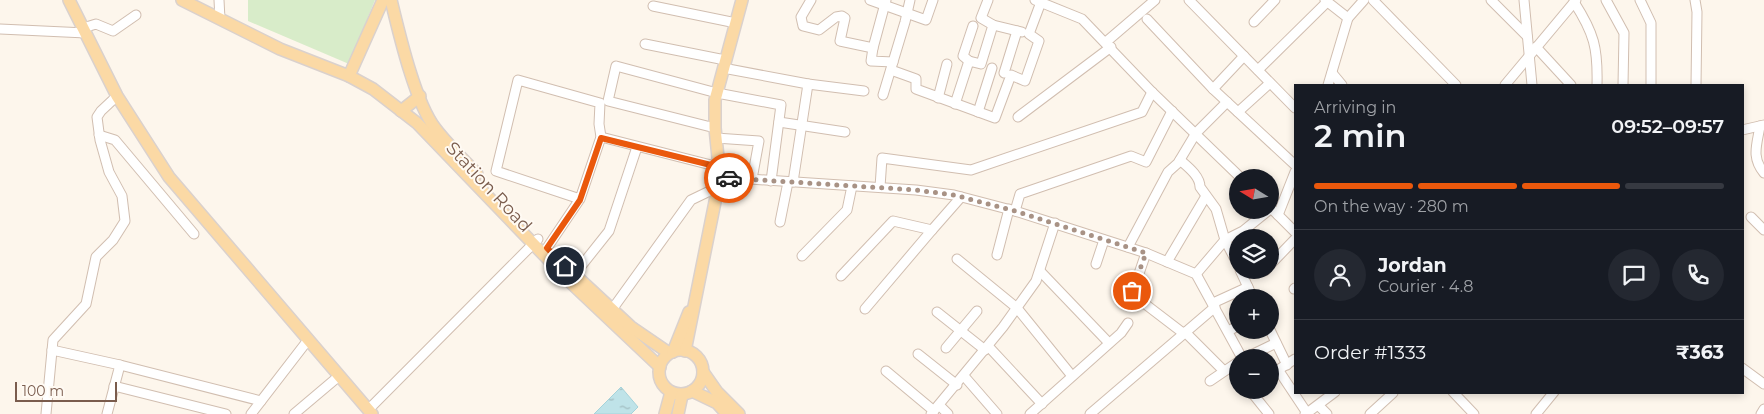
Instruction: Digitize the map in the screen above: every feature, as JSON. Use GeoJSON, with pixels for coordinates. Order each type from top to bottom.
{"type":"FeatureCollection","features":[{"type":"Feature","properties":{"kind":"main road"},"geometry":{"type":"LineString","coordinates":[[69,0],[117,96],[170,177],[370,412]]}},
{"type":"Feature","properties":{"kind":"main road"},"geometry":{"type":"LineString","coordinates":[[184,0],[280,49],[349,76],[373,89],[417,123],[536,241],[570,282],[660,367]]}},
{"type":"Feature","properties":{"kind":"main road"},"geometry":{"type":"LineString","coordinates":[[349,76],[383,0]]}},
{"type":"Feature","properties":{"kind":"main road","name":"Station Road"},"geometry":{"type":"LineString","coordinates":[[391,0],[420,96],[426,113],[435,128],[536,241],[547,248],[611,311],[636,332],[671,352]]}},
{"type":"Feature","properties":{"kind":"main road"},"geometry":{"type":"LineString","coordinates":[[727,414],[717,403],[682,393],[661,382],[660,367],[671,352],[693,306],[719,177],[715,133],[717,93],[742,0]]}},
{"type":"Feature","properties":{"kind":"main road"},"geometry":{"type":"LineString","coordinates":[[401,111],[420,96]]}},
{"type":"Feature","properties":{"kind":"main road"},"geometry":{"type":"LineString","coordinates":[[685,351],[694,312],[693,306]]}},
{"type":"Feature","properties":{"kind":"main road"},"geometry":{"type":"LineString","coordinates":[[671,352],[685,351],[698,359],[703,372],[717,392],[739,414]]}},
{"type":"Feature","properties":{"kind":"main road"},"geometry":{"type":"LineString","coordinates":[[665,414],[682,393],[698,386],[703,372]]}},
{"type":"Feature","properties":{"kind":"main road"},"geometry":{"type":"LineString","coordinates":[[678,414],[682,393]]}},
{"type":"Feature","properties":{"kind":"street"},"geometry":{"type":"LineString","coordinates":[[219,0],[220,19]]}},
{"type":"Feature","properties":{"kind":"street"},"geometry":{"type":"LineString","coordinates":[[811,0],[802,16],[803,26],[819,30],[836,17],[842,16],[845,18],[840,40],[873,48]]}},
{"type":"Feature","properties":{"kind":"street"},"geometry":{"type":"LineString","coordinates":[[870,0],[885,3],[907,14],[926,20],[933,0]]}},
{"type":"Feature","properties":{"kind":"street"},"geometry":{"type":"LineString","coordinates":[[883,94],[910,0]]}},
{"type":"Feature","properties":{"kind":"street"},"geometry":{"type":"LineString","coordinates":[[973,26],[963,56],[969,61],[1026,81],[1039,40],[1030,34],[993,25],[981,18],[988,0]]}},
{"type":"Feature","properties":{"kind":"street"},"geometry":{"type":"LineString","coordinates":[[1018,117],[1109,45],[1155,0]]}},
{"type":"Feature","properties":{"kind":"street"},"geometry":{"type":"LineString","coordinates":[[1188,0],[1294,107]]}},
{"type":"Feature","properties":{"kind":"street"},"geometry":{"type":"LineString","coordinates":[[1254,22],[1275,0]]}},
{"type":"Feature","properties":{"kind":"street"},"geometry":{"type":"LineString","coordinates":[[1328,84],[1348,18],[1364,0]]}},
{"type":"Feature","properties":{"kind":"street"},"geometry":{"type":"LineString","coordinates":[[1373,0],[1455,84]]}},
{"type":"Feature","properties":{"kind":"street"},"geometry":{"type":"LineString","coordinates":[[1490,0],[1527,36]]}},
{"type":"Feature","properties":{"kind":"street"},"geometry":{"type":"LineString","coordinates":[[1524,0],[1532,84]]}},
{"type":"Feature","properties":{"kind":"street"},"geometry":{"type":"LineString","coordinates":[[1606,0],[1624,33],[1623,84]]}},
{"type":"Feature","properties":{"kind":"street"},"geometry":{"type":"LineString","coordinates":[[1640,0],[1651,23],[1651,84]]}},
{"type":"Feature","properties":{"kind":"street"},"geometry":{"type":"LineString","coordinates":[[1695,0],[1698,12],[1696,84]]}},
{"type":"Feature","properties":{"kind":"street"},"geometry":{"type":"LineString","coordinates":[[1030,34],[1038,1],[1082,19],[1152,92],[1232,169]]}},
{"type":"Feature","properties":{"kind":"street"},"geometry":{"type":"LineString","coordinates":[[1258,70],[1326,1],[1348,18]]}},
{"type":"Feature","properties":{"kind":"street"},"geometry":{"type":"LineString","coordinates":[[1506,84],[1575,1],[1590,26],[1598,60],[1597,84]]}},
{"type":"Feature","properties":{"kind":"street"},"geometry":{"type":"LineString","coordinates":[[885,3],[871,60],[892,66],[916,79],[916,89],[995,118],[1008,74],[1017,31]]}},
{"type":"Feature","properties":{"kind":"street"},"geometry":{"type":"LineString","coordinates":[[653,6],[736,22]]}},
{"type":"Feature","properties":{"kind":"street"},"geometry":{"type":"LineString","coordinates":[[0,29],[85,31],[96,24],[113,31],[136,15]]}},
{"type":"Feature","properties":{"kind":"street"},"geometry":{"type":"LineString","coordinates":[[1147,19],[1213,89],[1294,164]]}},
{"type":"Feature","properties":{"kind":"street"},"geometry":{"type":"LineString","coordinates":[[981,64],[993,25]]}},
{"type":"Feature","properties":{"kind":"street"},"geometry":{"type":"LineString","coordinates":[[645,44],[808,84],[864,90]]}},
{"type":"Feature","properties":{"kind":"street"},"geometry":{"type":"LineString","coordinates":[[1536,47],[1570,84]]}},
{"type":"Feature","properties":{"kind":"street"},"geometry":{"type":"LineString","coordinates":[[1213,89],[1244,56]]}},
{"type":"Feature","properties":{"kind":"street"},"geometry":{"type":"LineString","coordinates":[[955,104],[969,61]]}},
{"type":"Feature","properties":{"kind":"street"},"geometry":{"type":"LineString","coordinates":[[938,98],[947,64]]}},
{"type":"Feature","properties":{"kind":"street"},"geometry":{"type":"LineString","coordinates":[[752,179],[759,142],[715,133],[608,101],[616,66],[717,93],[782,105],[771,180]]}},
{"type":"Feature","properties":{"kind":"street"},"geometry":{"type":"LineString","coordinates":[[978,112],[992,68]]}},
{"type":"Feature","properties":{"kind":"street"},"geometry":{"type":"LineString","coordinates":[[1332,73],[1341,84]]}},
{"type":"Feature","properties":{"kind":"street"},"geometry":{"type":"LineString","coordinates":[[547,248],[580,200],[601,138],[599,124],[600,103],[518,80],[496,171],[580,200]]}},
{"type":"Feature","properties":{"kind":"street"},"geometry":{"type":"LineString","coordinates":[[1238,112],[1270,82]]}},
{"type":"Feature","properties":{"kind":"street"},"geometry":{"type":"LineString","coordinates":[[780,222],[791,182],[808,84]]}},
{"type":"Feature","properties":{"kind":"street"},"geometry":{"type":"LineString","coordinates":[[880,187],[882,158],[971,170],[1142,112],[1152,92]]}},
{"type":"Feature","properties":{"kind":"street"},"geometry":{"type":"LineString","coordinates":[[46,414],[52,340],[86,304],[96,257],[113,240],[125,221],[122,196],[109,172],[99,135],[98,114],[117,96]]}},
{"type":"Feature","properties":{"kind":"street"},"geometry":{"type":"LineString","coordinates":[[1128,248],[1168,172],[1180,160],[1196,133],[1227,102]]}},
{"type":"Feature","properties":{"kind":"street"},"geometry":{"type":"LineString","coordinates":[[997,255],[1012,210],[1020,194],[1132,156],[1146,162],[1172,111]]}},
{"type":"Feature","properties":{"kind":"street"},"geometry":{"type":"LineString","coordinates":[[779,122],[845,132]]}},
{"type":"Feature","properties":{"kind":"street"},"geometry":{"type":"LineString","coordinates":[[1744,130],[1762,125],[1755,156],[1756,163],[1764,173]]}},
{"type":"Feature","properties":{"kind":"street"},"geometry":{"type":"LineString","coordinates":[[99,135],[115,140],[194,234]]}},
{"type":"Feature","properties":{"kind":"street"},"geometry":{"type":"LineString","coordinates":[[601,138],[637,146],[719,177],[880,187],[961,197],[1012,210],[1146,253],[1196,274],[1238,349]]}},
{"type":"Feature","properties":{"kind":"street"},"geometry":{"type":"LineString","coordinates":[[574,274],[609,231],[637,146]]}},
{"type":"Feature","properties":{"kind":"street"},"geometry":{"type":"LineString","coordinates":[[1180,160],[1192,172],[1216,209],[1229,248]]}},
{"type":"Feature","properties":{"kind":"street"},"geometry":{"type":"LineString","coordinates":[[1279,198],[1294,176]]}},
{"type":"Feature","properties":{"kind":"street"},"geometry":{"type":"LineString","coordinates":[[611,311],[690,200],[719,177]]}},
{"type":"Feature","properties":{"kind":"street"},"geometry":{"type":"LineString","coordinates":[[802,256],[847,210],[852,186]]}},
{"type":"Feature","properties":{"kind":"street"},"geometry":{"type":"LineString","coordinates":[[1167,262],[1206,196]]}},
{"type":"Feature","properties":{"kind":"street"},"geometry":{"type":"LineString","coordinates":[[865,309],[961,197]]}},
{"type":"Feature","properties":{"kind":"street"},"geometry":{"type":"LineString","coordinates":[[1279,217],[1294,231]]}},
{"type":"Feature","properties":{"kind":"street"},"geometry":{"type":"LineString","coordinates":[[1751,217],[1764,230]]}},
{"type":"Feature","properties":{"kind":"street"},"geometry":{"type":"LineString","coordinates":[[1196,274],[1225,240],[1243,231],[1259,219]]}},
{"type":"Feature","properties":{"kind":"street"},"geometry":{"type":"LineString","coordinates":[[841,276],[892,221],[932,230]]}},
{"type":"Feature","properties":{"kind":"street"},"geometry":{"type":"LineString","coordinates":[[935,410],[986,348],[1036,281],[1055,224]]}},
{"type":"Feature","properties":{"kind":"street"},"geometry":{"type":"LineString","coordinates":[[1096,264],[1104,240]]}},
{"type":"Feature","properties":{"kind":"street"},"geometry":{"type":"LineString","coordinates":[[1279,256],[1294,240]]}},
{"type":"Feature","properties":{"kind":"street"},"geometry":{"type":"LineString","coordinates":[[370,412],[536,241]]}},
{"type":"Feature","properties":{"kind":"street"},"geometry":{"type":"LineString","coordinates":[[1146,253],[1132,294],[1184,332],[1224,371]]}},
{"type":"Feature","properties":{"kind":"street"},"geometry":{"type":"LineString","coordinates":[[957,259],[1017,308],[1072,376]]}},
{"type":"Feature","properties":{"kind":"street"},"geometry":{"type":"LineString","coordinates":[[1040,271],[1109,343]]}},
{"type":"Feature","properties":{"kind":"street"},"geometry":{"type":"LineString","coordinates":[[1090,414],[1214,305],[1248,287],[1244,279]]}},
{"type":"Feature","properties":{"kind":"street"},"geometry":{"type":"LineString","coordinates":[[946,348],[977,311]]}},
{"type":"Feature","properties":{"kind":"street"},"geometry":{"type":"LineString","coordinates":[[937,312],[986,348],[1042,404]]}},
{"type":"Feature","properties":{"kind":"street"},"geometry":{"type":"LineString","coordinates":[[1030,414],[1128,324]]}},
{"type":"Feature","properties":{"kind":"street"},"geometry":{"type":"LineString","coordinates":[[1274,339],[1287,365]]}},
{"type":"Feature","properties":{"kind":"street"},"geometry":{"type":"LineString","coordinates":[[251,414],[308,340]]}},
{"type":"Feature","properties":{"kind":"street"},"geometry":{"type":"LineString","coordinates":[[1263,349],[1276,343]]}},
{"type":"Feature","properties":{"kind":"street"},"geometry":{"type":"LineString","coordinates":[[52,350],[120,365],[261,401]]}},
{"type":"Feature","properties":{"kind":"street"},"geometry":{"type":"LineString","coordinates":[[918,354],[957,385]]}},
{"type":"Feature","properties":{"kind":"street"},"geometry":{"type":"LineString","coordinates":[[1294,360],[1279,371],[1306,413],[1319,406],[1332,394]]}},
{"type":"Feature","properties":{"kind":"street"},"geometry":{"type":"LineString","coordinates":[[107,414],[120,365]]}},
{"type":"Feature","properties":{"kind":"street"},"geometry":{"type":"LineString","coordinates":[[1210,380],[1229,368]]}},
{"type":"Feature","properties":{"kind":"street"},"geometry":{"type":"LineString","coordinates":[[886,371],[935,410],[948,414]]}},
{"type":"Feature","properties":{"kind":"street"},"geometry":{"type":"LineString","coordinates":[[1744,372],[1764,384]]}},
{"type":"Feature","properties":{"kind":"street"},"geometry":{"type":"LineString","coordinates":[[294,414],[339,376]]}},
{"type":"Feature","properties":{"kind":"street"},"geometry":{"type":"LineString","coordinates":[[964,376],[998,414]]}},
{"type":"Feature","properties":{"kind":"street"},"geometry":{"type":"LineString","coordinates":[[114,386],[226,414]]}},
{"type":"Feature","properties":{"kind":"street"},"geometry":{"type":"LineString","coordinates":[[1370,414],[1391,394]]}},
{"type":"Feature","properties":{"kind":"street"},"geometry":{"type":"LineString","coordinates":[[1455,394],[1474,414]]}},
{"type":"Feature","properties":{"kind":"street"},"geometry":{"type":"LineString","coordinates":[[1536,414],[1552,394]]}},
{"type":"Feature","properties":{"kind":"street"},"geometry":{"type":"LineString","coordinates":[[1257,399],[1269,414]]}},
{"type":"Feature","properties":{"kind":"street"},"geometry":{"type":"LineString","coordinates":[[1319,406],[1327,414]]}},
{"type":"Feature","properties":{"kind":"street"},"geometry":{"type":"LineString","coordinates":[[1761,414],[1764,409]]}},
{"type":"Feature","properties":{"kind":"green space"},"geometry":{"type":"Polygon","coordinates":[[[248,0],[375,0],[349,64],[248,21],[248,0]]]}},
{"type":"Feature","properties":{"kind":"water"},"geometry":{"type":"Polygon","coordinates":[[[621,387],[638,407],[631,414],[594,414],[621,387]]]}},
{"type":"Feature","properties":{"kind":"way so far"},"geometry":{"type":"LineString","coordinates":[[729,178],[916,190],[954,195],[1015,211],[1146,253],[1132,291]]}},
{"type":"Feature","properties":{"kind":"route"},"geometry":{"type":"LineString","coordinates":[[565,266],[547,248],[580,200],[601,138],[719,167],[720,177],[729,178]]}}]}
